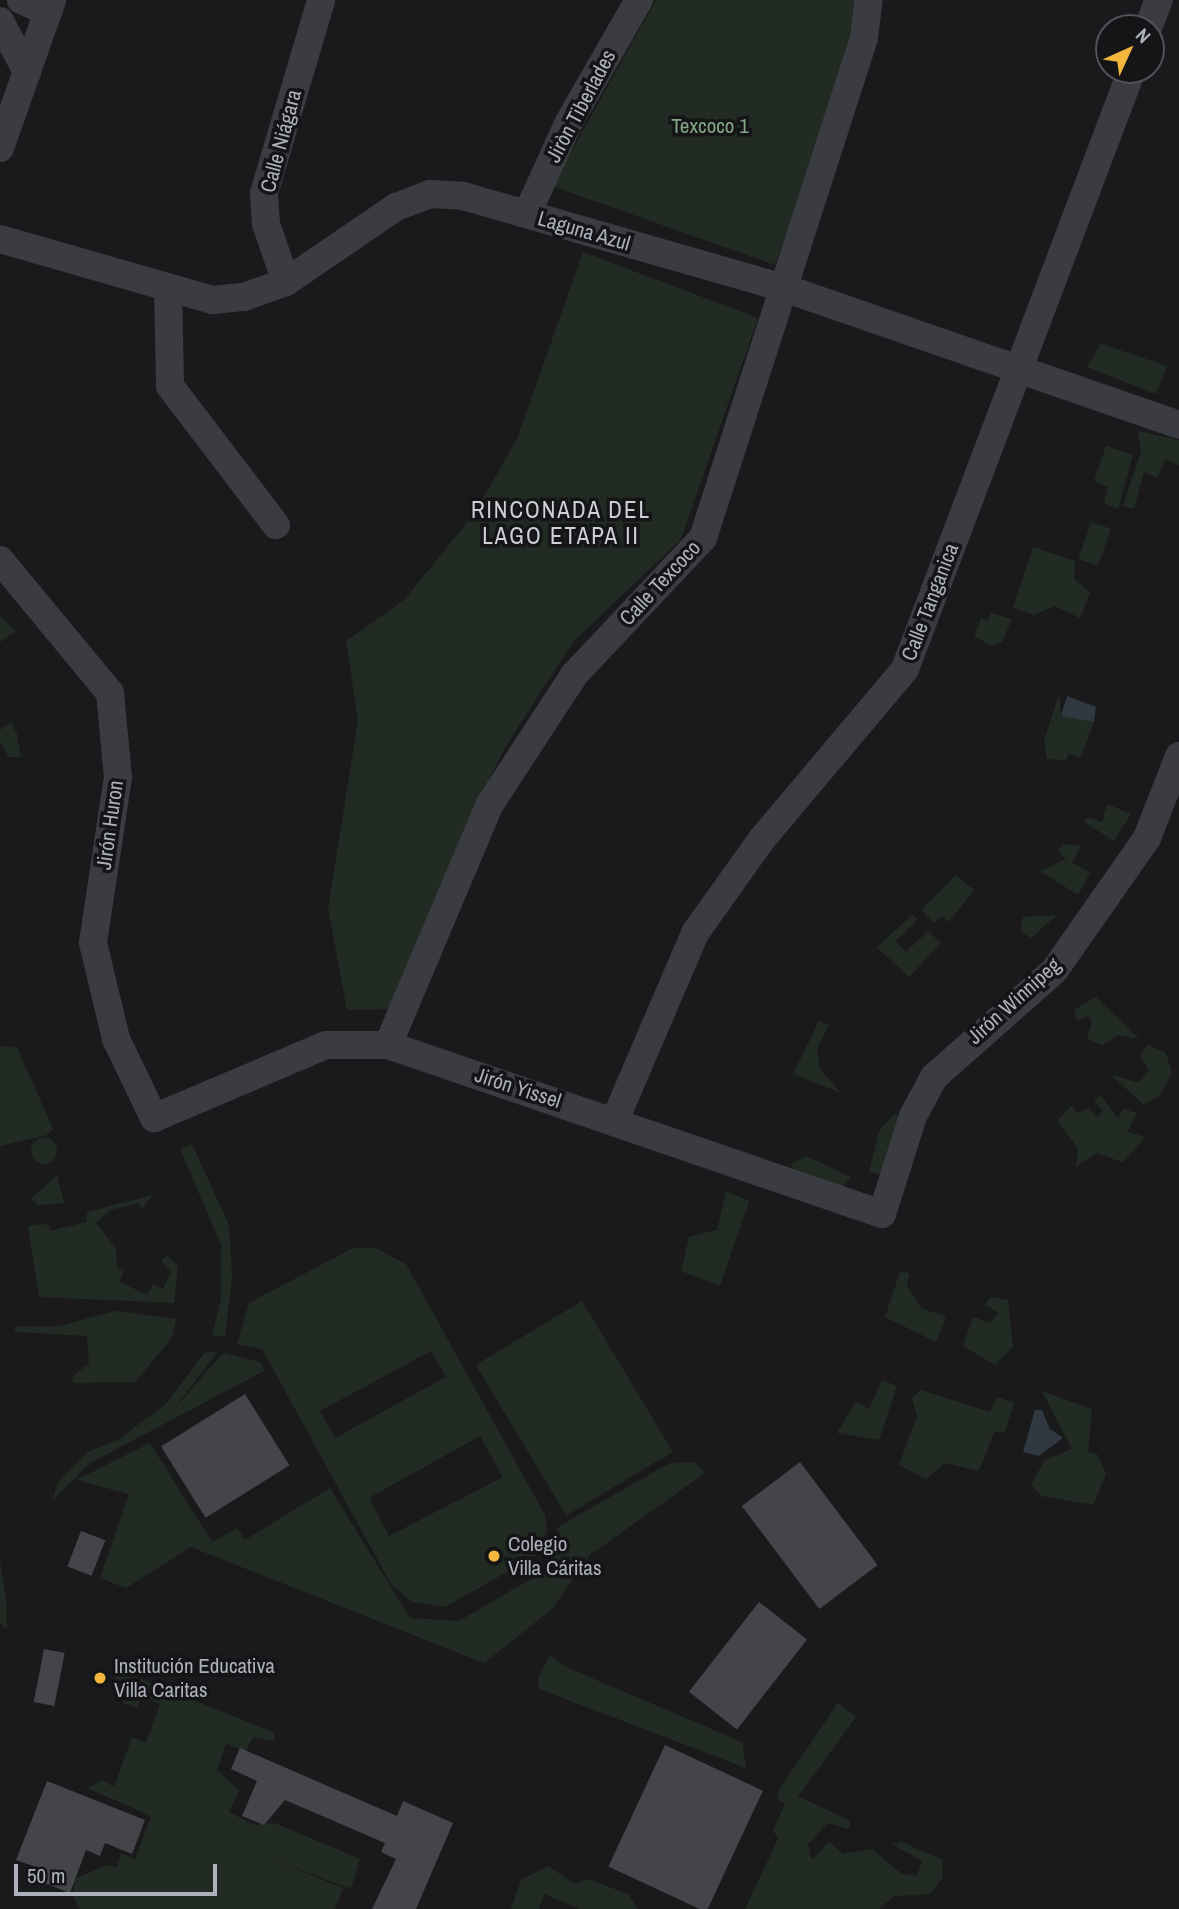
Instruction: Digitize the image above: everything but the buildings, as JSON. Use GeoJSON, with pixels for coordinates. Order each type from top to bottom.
{"type":"FeatureCollection","features":[{"type":"Feature","properties":{"kind":"street"},"geometry":{"type":"LineString","coordinates":[[0,148],[50,6],[21,0]]}},
{"type":"Feature","properties":{"kind":"street","name":"Calle Niágara"},"geometry":{"type":"LineString","coordinates":[[286,282],[266,224],[264,192],[321,0]]}},
{"type":"Feature","properties":{"kind":"street","name":"Jiròn Tiberlades"},"geometry":{"type":"LineString","coordinates":[[527,215],[569,121],[639,0]]}},
{"type":"Feature","properties":{"kind":"street","name":"Calle Texcoco"},"geometry":{"type":"LineString","coordinates":[[388,1045],[490,804],[573,675],[703,538],[864,38],[869,0]]}},
{"type":"Feature","properties":{"kind":"street"},"geometry":{"type":"LineString","coordinates":[[0,21],[27,72]]}},
{"type":"Feature","properties":{"kind":"street","name":"Calle Tanganica"},"geometry":{"type":"LineString","coordinates":[[615,1120],[695,933],[762,839],[905,669],[1127,84]]}},
{"type":"Feature","properties":{"kind":"street","name":"Laguna Azul"},"geometry":{"type":"LineString","coordinates":[[0,239],[213,299],[286,282],[396,207],[430,194],[463,196],[784,288],[1179,425]]}},
{"type":"Feature","properties":{"kind":"street"},"geometry":{"type":"LineString","coordinates":[[168,287],[170,386],[276,525]]}},
{"type":"Feature","properties":{"kind":"street","name":"Jirón Huron"},"geometry":{"type":"LineString","coordinates":[[0,560],[110,693],[118,777],[93,943],[116,1039],[154,1118]]}},
{"type":"Feature","properties":{"kind":"street","name":"Jirón Winnipeg"},"geometry":{"type":"LineString","coordinates":[[882,1214],[913,1116],[934,1077],[1054,971],[1147,838],[1179,756]]}},
{"type":"Feature","properties":{"kind":"street","name":"Jirón Yissel"},"geometry":{"type":"LineString","coordinates":[[154,1118],[326,1045],[388,1045],[615,1120],[882,1214]]}},
{"type":"Feature","properties":{"kind":"green space","name":"Texcoco 1"},"geometry":{"type":"Polygon","coordinates":[[[656,0],[860,0],[835,99],[775,265],[552,186],[656,0]]]}},
{"type":"Feature","properties":{"kind":"green space"},"geometry":{"type":"Polygon","coordinates":[[[583,252],[758,318],[681,539],[574,641],[507,744],[463,832],[391,1009],[347,1010],[328,909],[358,720],[346,641],[404,600],[474,514],[517,439],[583,252]]]}},
{"type":"Feature","properties":{"kind":"green space"},"geometry":{"type":"Polygon","coordinates":[[[1101,344],[1167,366],[1156,394],[1087,367],[1101,344]]]}},
{"type":"Feature","properties":{"kind":"green space"},"geometry":{"type":"Polygon","coordinates":[[[1138,431],[1179,440],[1179,465],[1165,460],[1157,478],[1144,472],[1134,509],[1123,506],[1141,451],[1138,431]]]}},
{"type":"Feature","properties":{"kind":"green space"},"geometry":{"type":"Polygon","coordinates":[[[1106,446],[1133,455],[1118,509],[1104,503],[1108,487],[1094,481],[1106,446]]]}},
{"type":"Feature","properties":{"kind":"green space"},"geometry":{"type":"Polygon","coordinates":[[[1091,522],[1111,529],[1098,566],[1078,559],[1091,522]]]}},
{"type":"Feature","properties":{"kind":"green space"},"geometry":{"type":"Polygon","coordinates":[[[1033,547],[1075,561],[1074,579],[1090,592],[1080,618],[1055,606],[1034,615],[1013,608],[1033,547]]]}},
{"type":"Feature","properties":{"kind":"green space"},"geometry":{"type":"Polygon","coordinates":[[[991,613],[1012,619],[1002,642],[992,646],[974,636],[981,618],[987,621],[991,613]]]}},
{"type":"Feature","properties":{"kind":"green space"},"geometry":{"type":"Polygon","coordinates":[[[0,616],[16,631],[0,642],[0,616]]]}},
{"type":"Feature","properties":{"kind":"green space"},"geometry":{"type":"Polygon","coordinates":[[[1059,694],[1061,716],[1094,722],[1080,759],[1069,753],[1066,760],[1047,759],[1044,741],[1059,694]]]}},
{"type":"Feature","properties":{"kind":"green space"},"geometry":{"type":"Polygon","coordinates":[[[11,722],[17,734],[21,757],[9,757],[0,743],[0,730],[11,722]]]}},
{"type":"Feature","properties":{"kind":"green space"},"geometry":{"type":"Polygon","coordinates":[[[1107,804],[1131,814],[1114,841],[1084,822],[1087,817],[1102,822],[1107,804]]]}},
{"type":"Feature","properties":{"kind":"green space"},"geometry":{"type":"Polygon","coordinates":[[[1064,844],[1081,846],[1072,862],[1090,873],[1078,895],[1040,871],[1066,859],[1057,850],[1064,844]]]}},
{"type":"Feature","properties":{"kind":"green space"},"geometry":{"type":"Polygon","coordinates":[[[956,875],[974,890],[949,922],[942,916],[934,923],[921,910],[956,875]]]}},
{"type":"Feature","properties":{"kind":"green space"},"geometry":{"type":"Polygon","coordinates":[[[912,915],[918,919],[896,941],[906,952],[928,931],[941,943],[909,977],[877,947],[912,915]]]}},
{"type":"Feature","properties":{"kind":"green space"},"geometry":{"type":"Polygon","coordinates":[[[1057,915],[1031,938],[1020,931],[1023,917],[1057,915]]]}},
{"type":"Feature","properties":{"kind":"green space"},"geometry":{"type":"Polygon","coordinates":[[[1096,997],[1139,1039],[1119,1035],[1103,1045],[1087,1039],[1092,1022],[1089,1016],[1077,1021],[1074,1010],[1096,997]]]}},
{"type":"Feature","properties":{"kind":"green space"},"geometry":{"type":"Polygon","coordinates":[[[819,1021],[829,1025],[817,1049],[820,1069],[841,1093],[793,1074],[819,1021]]]}},
{"type":"Feature","properties":{"kind":"green space"},"geometry":{"type":"Polygon","coordinates":[[[1148,1045],[1166,1053],[1172,1073],[1160,1095],[1144,1105],[1110,1074],[1138,1083],[1149,1071],[1140,1055],[1148,1045]]]}},
{"type":"Feature","properties":{"kind":"green space"},"geometry":{"type":"Polygon","coordinates":[[[0,1046],[17,1047],[53,1129],[47,1135],[0,1146],[0,1046]]]}},
{"type":"Feature","properties":{"kind":"green space"},"geometry":{"type":"Polygon","coordinates":[[[1100,1095],[1118,1118],[1123,1109],[1137,1113],[1127,1132],[1146,1137],[1122,1162],[1096,1153],[1076,1167],[1078,1148],[1057,1121],[1071,1106],[1078,1113],[1089,1108],[1098,1118],[1103,1110],[1094,1101],[1100,1095]]]}},
{"type":"Feature","properties":{"kind":"green space"},"geometry":{"type":"Polygon","coordinates":[[[895,1113],[907,1121],[888,1175],[869,1172],[879,1131],[895,1113]]]}},
{"type":"Feature","properties":{"kind":"green space"},"geometry":{"type":"Polygon","coordinates":[[[44,1138],[53,1142],[57,1151],[53,1160],[44,1164],[35,1160],[31,1151],[35,1142],[44,1138]]]}},
{"type":"Feature","properties":{"kind":"green space"},"geometry":{"type":"Polygon","coordinates":[[[192,1144],[229,1225],[232,1277],[225,1336],[212,1336],[221,1299],[221,1245],[180,1149],[192,1144]]]}},
{"type":"Feature","properties":{"kind":"green space"},"geometry":{"type":"Polygon","coordinates":[[[806,1156],[851,1177],[842,1186],[797,1178],[791,1164],[806,1156]]]}},
{"type":"Feature","properties":{"kind":"green space"},"geometry":{"type":"Polygon","coordinates":[[[57,1175],[64,1203],[38,1205],[31,1199],[57,1175]]]}},
{"type":"Feature","properties":{"kind":"green space"},"geometry":{"type":"Polygon","coordinates":[[[726,1191],[749,1201],[720,1286],[681,1271],[689,1237],[717,1230],[726,1191]]]}},
{"type":"Feature","properties":{"kind":"green space"},"geometry":{"type":"Polygon","coordinates":[[[153,1195],[142,1208],[138,1203],[110,1210],[96,1223],[116,1248],[117,1267],[124,1270],[120,1282],[147,1295],[153,1284],[163,1289],[171,1272],[161,1260],[168,1256],[178,1267],[174,1303],[39,1297],[28,1226],[48,1224],[50,1231],[86,1222],[87,1212],[153,1195]]]}},
{"type":"Feature","properties":{"kind":"green space"},"geometry":{"type":"Polygon","coordinates":[[[353,1248],[375,1248],[406,1264],[545,1515],[547,1530],[535,1556],[445,1607],[412,1602],[391,1584],[262,1349],[237,1344],[249,1303],[353,1248]],[[431,1351],[320,1411],[335,1438],[446,1377],[431,1351]],[[480,1436],[369,1498],[389,1536],[503,1477],[480,1436]]]}},
{"type":"Feature","properties":{"kind":"green space"},"geometry":{"type":"Polygon","coordinates":[[[900,1272],[909,1273],[907,1286],[922,1309],[946,1316],[936,1342],[885,1317],[900,1272]]]}},
{"type":"Feature","properties":{"kind":"green space"},"geometry":{"type":"Polygon","coordinates":[[[990,1297],[1008,1300],[1013,1346],[995,1365],[963,1346],[973,1317],[990,1323],[999,1313],[985,1305],[990,1297]]]}},
{"type":"Feature","properties":{"kind":"green space"},"geometry":{"type":"Polygon","coordinates":[[[582,1301],[673,1452],[566,1516],[476,1365],[582,1301]]]}},
{"type":"Feature","properties":{"kind":"green space"},"geometry":{"type":"Polygon","coordinates":[[[115,1311],[176,1319],[172,1338],[135,1382],[74,1383],[72,1377],[89,1363],[87,1336],[15,1332],[15,1326],[59,1326],[115,1311]]]}},
{"type":"Feature","properties":{"kind":"green space"},"geometry":{"type":"Polygon","coordinates":[[[218,1351],[170,1414],[223,1353],[261,1362],[264,1371],[90,1463],[52,1501],[58,1482],[88,1452],[119,1439],[167,1403],[204,1353],[218,1351]]]}},
{"type":"Feature","properties":{"kind":"green space"},"geometry":{"type":"Polygon","coordinates":[[[882,1380],[897,1386],[879,1440],[837,1433],[856,1401],[869,1409],[882,1380]]]}},
{"type":"Feature","properties":{"kind":"green space"},"geometry":{"type":"Polygon","coordinates":[[[921,1390],[990,1412],[997,1397],[1014,1403],[1005,1432],[994,1432],[979,1471],[945,1463],[926,1479],[899,1465],[917,1416],[912,1398],[921,1390]]]}},
{"type":"Feature","properties":{"kind":"green space"},"geometry":{"type":"Polygon","coordinates":[[[1042,1391],[1092,1409],[1088,1452],[1097,1454],[1106,1474],[1093,1505],[1041,1496],[1031,1484],[1045,1460],[1072,1449],[1042,1391]]]}},
{"type":"Feature","properties":{"kind":"green space"},"geometry":{"type":"Polygon","coordinates":[[[150,1443],[212,1542],[237,1528],[245,1540],[330,1488],[410,1618],[459,1621],[548,1569],[559,1526],[670,1463],[695,1462],[705,1473],[590,1555],[552,1609],[484,1663],[191,1547],[126,1588],[100,1578],[129,1494],[76,1480],[150,1443]]]}},
{"type":"Feature","properties":{"kind":"green space"},"geometry":{"type":"Polygon","coordinates":[[[0,1561],[6,1600],[7,1629],[0,1623],[0,1561]]]}},
{"type":"Feature","properties":{"kind":"green space"},"geometry":{"type":"Polygon","coordinates":[[[550,1655],[568,1668],[742,1742],[746,1768],[539,1689],[538,1677],[550,1655]]]}},
{"type":"Feature","properties":{"kind":"green space"},"geometry":{"type":"Polygon","coordinates":[[[119,1670],[275,1733],[274,1741],[253,1737],[246,1751],[226,1744],[217,1770],[239,1791],[229,1812],[254,1825],[275,1823],[360,1859],[351,1889],[264,1856],[343,1888],[335,1909],[80,1909],[72,1895],[76,1878],[108,1865],[117,1868],[121,1853],[135,1859],[151,1816],[87,1788],[102,1780],[114,1787],[132,1737],[146,1743],[160,1705],[142,1694],[137,1708],[123,1703],[128,1688],[114,1677],[119,1670]]]}},
{"type":"Feature","properties":{"kind":"green space"},"geometry":{"type":"Polygon","coordinates":[[[838,1703],[856,1717],[798,1796],[850,1821],[849,1829],[828,1823],[808,1844],[812,1860],[829,1842],[843,1854],[872,1849],[902,1874],[917,1876],[922,1861],[892,1844],[902,1842],[943,1860],[942,1879],[930,1894],[894,1896],[879,1909],[745,1909],[778,1839],[773,1830],[785,1804],[777,1799],[780,1788],[838,1703]]]}},
{"type":"Feature","properties":{"kind":"green space"},"geometry":{"type":"Polygon","coordinates":[[[548,1866],[575,1884],[588,1879],[628,1894],[638,1909],[580,1909],[544,1894],[539,1909],[511,1909],[521,1880],[548,1866]]]}},
{"type":"Feature","properties":{"kind":"shaded area"},"geometry":{"type":"Polygon","coordinates":[[[1067,696],[1096,707],[1094,722],[1061,716],[1067,696]]]}},
{"type":"Feature","properties":{"kind":"shaded area"},"geometry":{"type":"Polygon","coordinates":[[[1035,1410],[1042,1410],[1050,1429],[1063,1438],[1039,1456],[1023,1452],[1035,1410]]]}},
{"type":"Feature","properties":{"kind":"place","name":"Colegio Villa Cáritas"},"geometry":{"type":"Point","coordinates":[494,1556]}},
{"type":"Feature","properties":{"kind":"place","name":"Institución Educativa Villa Caritas"},"geometry":{"type":"Point","coordinates":[100,1678]}},
{"type":"Feature","properties":{"kind":"district","name":"RINCONADA DEL LAGO ETAPA II"},"geometry":{"type":"Point","coordinates":[561,523]}}]}
